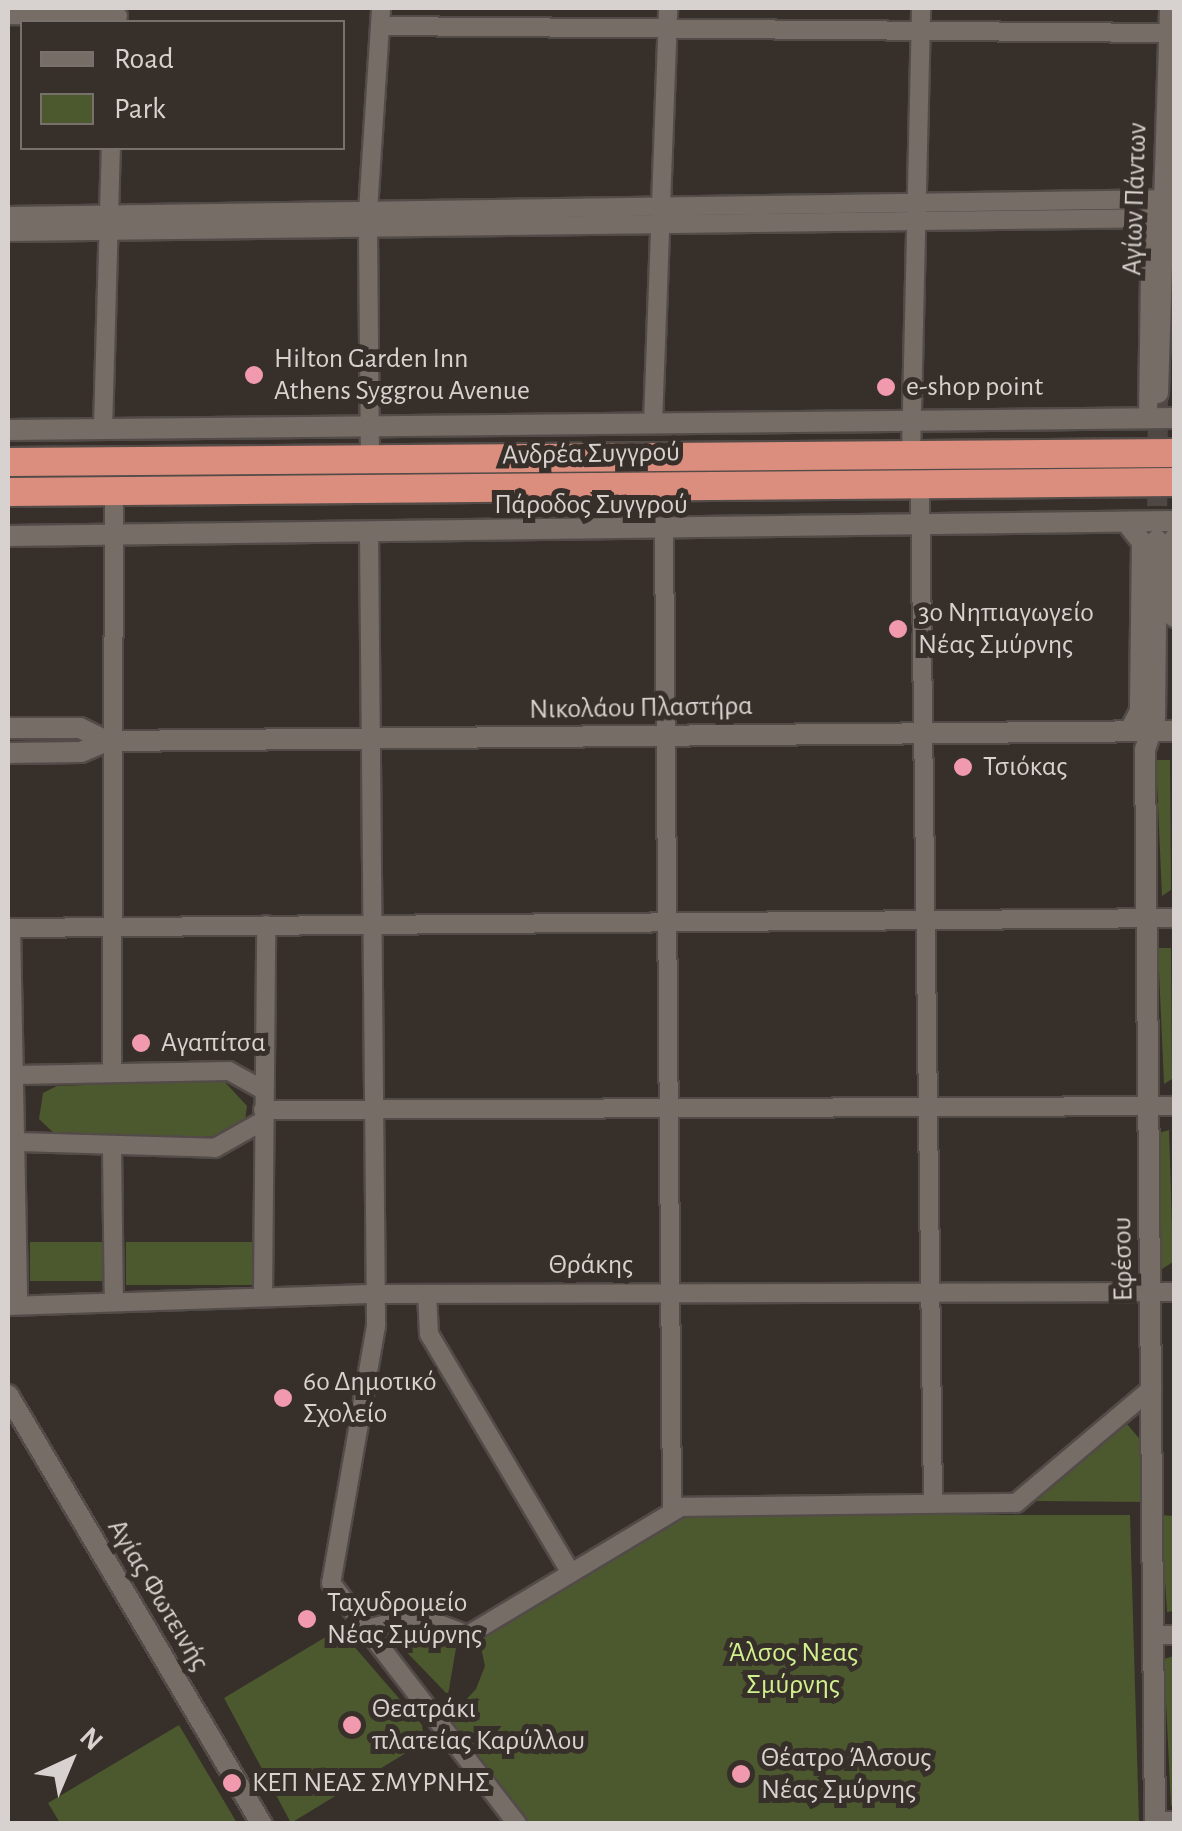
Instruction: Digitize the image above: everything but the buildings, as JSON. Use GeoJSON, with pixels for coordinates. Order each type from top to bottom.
{"type":"FeatureCollection","features":[{"type":"Feature","properties":{"kind":"highway","name":"Ανδρέα Συγγρού"},"geometry":{"type":"LineString","coordinates":[[8,462],[1174,453]]}},
{"type":"Feature","properties":{"kind":"highway","name":"Ανδρέα Συγγρού"},"geometry":{"type":"LineString","coordinates":[[8,492],[114,496],[1174,482]]}},
{"type":"Feature","properties":{"kind":"street"},"geometry":{"type":"LineString","coordinates":[[653,424],[668,8]]}},
{"type":"Feature","properties":{"kind":"street"},"geometry":{"type":"LineString","coordinates":[[911,454],[921,8]]}},
{"type":"Feature","properties":{"kind":"street","name":"Αγίων Πάντων"},"geometry":{"type":"LineString","coordinates":[[1148,418],[1172,33],[1170,8]]}},
{"type":"Feature","properties":{"kind":"street"},"geometry":{"type":"LineString","coordinates":[[8,15],[118,15]]}},
{"type":"Feature","properties":{"kind":"street"},"geometry":{"type":"LineString","coordinates":[[370,459],[368,220],[381,16],[667,32],[920,37],[1172,33]]}},
{"type":"Feature","properties":{"kind":"street"},"geometry":{"type":"LineString","coordinates":[[102,430],[111,150]]}},
{"type":"Feature","properties":{"kind":"street"},"geometry":{"type":"LineString","coordinates":[[8,232],[108,223],[1162,209]]}},
{"type":"Feature","properties":{"kind":"street","name":"Αγίων Πάντων"},"geometry":{"type":"LineString","coordinates":[[1158,393],[1162,209]]}},
{"type":"Feature","properties":{"kind":"street"},"geometry":{"type":"LineString","coordinates":[[8,216],[108,223]]}},
{"type":"Feature","properties":{"kind":"street"},"geometry":{"type":"LineString","coordinates":[[8,430],[1174,418]]}},
{"type":"Feature","properties":{"kind":"street"},"geometry":{"type":"LineString","coordinates":[[920,483],[934,1502]]}},
{"type":"Feature","properties":{"kind":"street"},"geometry":{"type":"LineString","coordinates":[[112,1072],[108,741],[114,496]]}},
{"type":"Feature","properties":{"kind":"street","name":"Πάροδος Συγγρού"},"geometry":{"type":"LineString","coordinates":[[8,536],[664,532],[1174,521]]}},
{"type":"Feature","properties":{"kind":"street"},"geometry":{"type":"LineString","coordinates":[[1127,522],[1142,542],[1140,711],[1144,727]]}},
{"type":"Feature","properties":{"kind":"street"},"geometry":{"type":"LineString","coordinates":[[664,532],[672,1510]]}},
{"type":"Feature","properties":{"kind":"street"},"geometry":{"type":"LineString","coordinates":[[369,534],[376,1294],[365,1411],[331,1583],[517,1824]]}},
{"type":"Feature","properties":{"kind":"street"},"geometry":{"type":"LineString","coordinates":[[1144,727],[1166,540]]}},
{"type":"Feature","properties":{"kind":"street"},"geometry":{"type":"LineString","coordinates":[[1166,540],[1174,618]]}},
{"type":"Feature","properties":{"kind":"street"},"geometry":{"type":"LineString","coordinates":[[1144,727],[1174,731]]}},
{"type":"Feature","properties":{"kind":"street","name":"Νικολάου Πλαστήρα"},"geometry":{"type":"LineString","coordinates":[[8,753],[81,752],[108,741],[1144,727]]}},
{"type":"Feature","properties":{"kind":"street","name":"Εφέσου"},"geometry":{"type":"LineString","coordinates":[[1144,727],[1152,1388],[1164,1635],[1162,1822]]}},
{"type":"Feature","properties":{"kind":"street","name":"Νικολάου Πλαστήρα"},"geometry":{"type":"LineString","coordinates":[[8,728],[80,728],[108,741]]}},
{"type":"Feature","properties":{"kind":"street"},"geometry":{"type":"LineString","coordinates":[[13,1305],[18,1142],[12,1115],[17,1075],[9,928],[1174,918]]}},
{"type":"Feature","properties":{"kind":"street"},"geometry":{"type":"LineString","coordinates":[[263,1297],[266,925]]}},
{"type":"Feature","properties":{"kind":"street"},"geometry":{"type":"LineString","coordinates":[[17,1075],[229,1070],[262,1089]]}},
{"type":"Feature","properties":{"kind":"street"},"geometry":{"type":"LineString","coordinates":[[18,1142],[112,1148],[215,1148],[262,1116],[374,1109],[1174,1106]]}},
{"type":"Feature","properties":{"kind":"street"},"geometry":{"type":"LineString","coordinates":[[112,1148],[114,1302]]}},
{"type":"Feature","properties":{"kind":"street","name":"Θράκης"},"geometry":{"type":"LineString","coordinates":[[13,1305],[376,1294],[1174,1292]]}},
{"type":"Feature","properties":{"kind":"street"},"geometry":{"type":"LineString","coordinates":[[427,1294],[429,1334],[571,1574]]}},
{"type":"Feature","properties":{"kind":"street"},"geometry":{"type":"LineString","coordinates":[[368,1629],[418,1616],[468,1635],[672,1510],[1016,1503],[1152,1388]]}},
{"type":"Feature","properties":{"kind":"street","name":"Αγίας Φωτεινής"},"geometry":{"type":"LineString","coordinates":[[8,1395],[262,1824]]}},
{"type":"Feature","properties":{"kind":"green space"},"geometry":{"type":"Polygon","coordinates":[[[1156,760],[1170,760],[1171,890],[1162,896],[1156,760]]]}},
{"type":"Feature","properties":{"kind":"green space"},"geometry":{"type":"Polygon","coordinates":[[[1158,948],[1171,948],[1172,1079],[1164,1084],[1158,948]]]}},
{"type":"Feature","properties":{"kind":"green space"},"geometry":{"type":"Polygon","coordinates":[[[223,1080],[247,1106],[245,1121],[216,1136],[59,1138],[39,1119],[43,1093],[57,1086],[223,1080]]]}},
{"type":"Feature","properties":{"kind":"green space"},"geometry":{"type":"Polygon","coordinates":[[[1169,1130],[1173,1262],[1162,1269],[1159,1133],[1169,1130]]]}},
{"type":"Feature","properties":{"kind":"green space"},"geometry":{"type":"Polygon","coordinates":[[[30,1242],[107,1242],[107,1281],[30,1281],[30,1242]]]}},
{"type":"Feature","properties":{"kind":"green space"},"geometry":{"type":"Polygon","coordinates":[[[126,1242],[252,1242],[252,1285],[126,1285],[126,1242]]]}},
{"type":"Feature","properties":{"kind":"green space"},"geometry":{"type":"Polygon","coordinates":[[[1127,1424],[1143,1443],[1145,1502],[1036,1501],[1127,1424]]]}},
{"type":"Feature","properties":{"kind":"green space","name":"Άλσος Νεας Σμύρνης"},"geometry":{"type":"Polygon","coordinates":[[[686,1515],[1130,1515],[1139,1823],[527,1823],[448,1719],[476,1689],[485,1666],[479,1638],[686,1515]]]}},
{"type":"Feature","properties":{"kind":"green space"},"geometry":{"type":"Polygon","coordinates":[[[1161,1515],[1174,1516],[1174,1611],[1167,1612],[1161,1515]]]}},
{"type":"Feature","properties":{"kind":"green space"},"geometry":{"type":"Polygon","coordinates":[[[417,1628],[456,1648],[448,1695],[396,1641],[395,1633],[417,1628]]]}},
{"type":"Feature","properties":{"kind":"green space"},"geometry":{"type":"Polygon","coordinates":[[[339,1629],[422,1725],[424,1742],[291,1823],[224,1698],[339,1629]]]}},
{"type":"Feature","properties":{"kind":"green space"},"geometry":{"type":"Polygon","coordinates":[[[1174,1656],[1174,1805],[1171,1806],[1164,1659],[1174,1656]]]}},
{"type":"Feature","properties":{"kind":"green space"},"geometry":{"type":"Polygon","coordinates":[[[179,1725],[237,1823],[60,1823],[48,1803],[179,1725]]]}},
{"type":"Feature","properties":{"kind":"tunnel"},"geometry":{"type":"LineString","coordinates":[[1157,536],[1158,393]]}},
{"type":"Feature","properties":{"kind":"place","name":"Hilton Garden Inn Athens Syggrou Avenue"},"geometry":{"type":"Point","coordinates":[254,375]}},
{"type":"Feature","properties":{"kind":"place","name":"e-shop point"},"geometry":{"type":"Point","coordinates":[886,387]}},
{"type":"Feature","properties":{"kind":"place","name":"3ο Νηπιαγωγείο Νέας Σμύρνης"},"geometry":{"type":"Point","coordinates":[898,629]}},
{"type":"Feature","properties":{"kind":"place","name":"Τσιόκας"},"geometry":{"type":"Point","coordinates":[963,767]}},
{"type":"Feature","properties":{"kind":"place","name":"Αγαπίτσα"},"geometry":{"type":"Point","coordinates":[141,1043]}},
{"type":"Feature","properties":{"kind":"place","name":"6ο Δημοτικό Σχολείο"},"geometry":{"type":"Point","coordinates":[283,1398]}},
{"type":"Feature","properties":{"kind":"place","name":"Ταχυδρομείο Νέας Σμύρνης"},"geometry":{"type":"Point","coordinates":[307,1619]}},
{"type":"Feature","properties":{"kind":"place","name":"Θεατράκι πλατείας Καρύλλου"},"geometry":{"type":"Point","coordinates":[352,1725]}},
{"type":"Feature","properties":{"kind":"place","name":"Θέατρο Άλσους Νέας Σμύρνης"},"geometry":{"type":"Point","coordinates":[741,1774]}},
{"type":"Feature","properties":{"kind":"place","name":"ΚΕΠ ΝΕΑΣ ΣΜΥΡΝΗΣ"},"geometry":{"type":"Point","coordinates":[232,1783]}}]}
